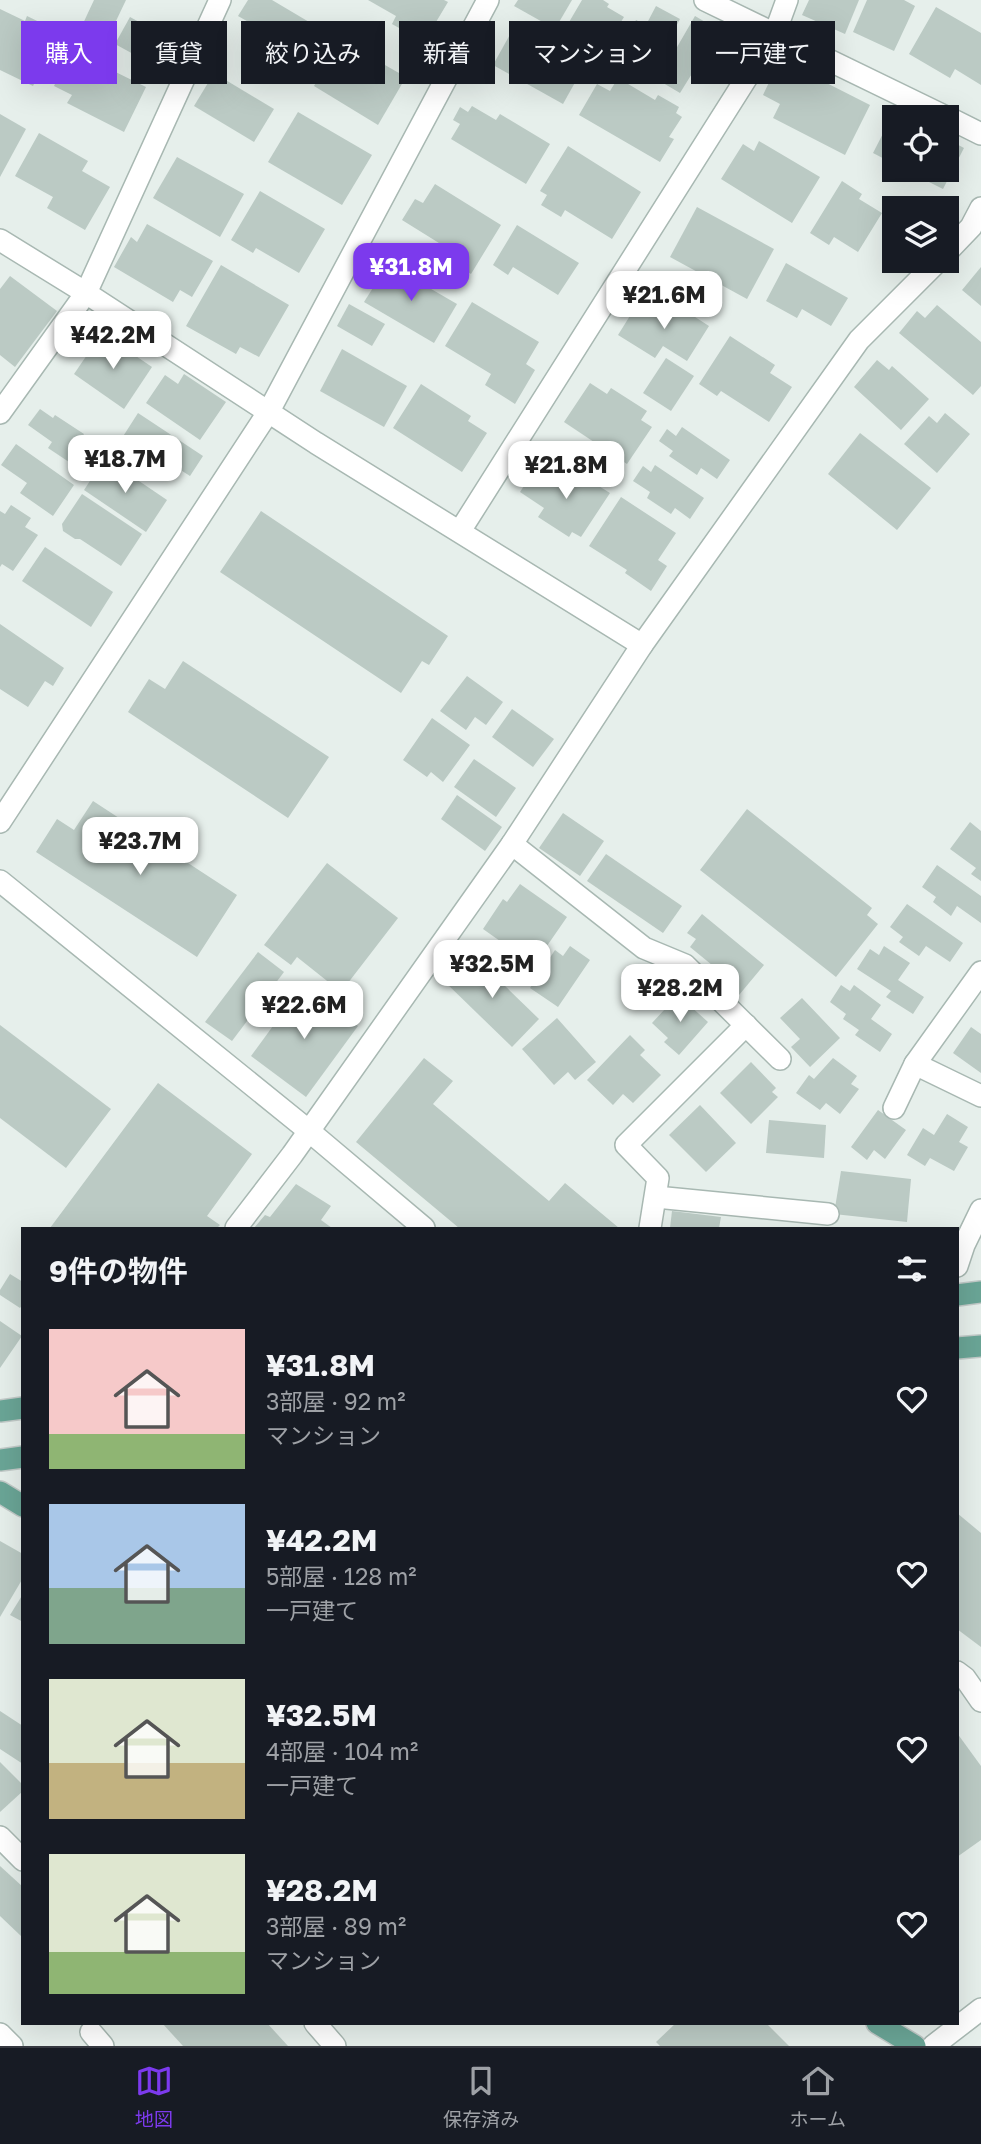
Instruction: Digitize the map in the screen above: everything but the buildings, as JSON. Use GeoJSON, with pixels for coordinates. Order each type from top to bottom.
{"type":"FeatureCollection","features":[{"type":"Feature","properties":{"kind":"main road"},"geometry":{"type":"LineString","coordinates":[[959,1295],[981,1292]]}},
{"type":"Feature","properties":{"kind":"main road"},"geometry":{"type":"LineString","coordinates":[[959,1348],[981,1346]]}},
{"type":"Feature","properties":{"kind":"main road"},"geometry":{"type":"LineString","coordinates":[[0,1410],[21,1408]]}},
{"type":"Feature","properties":{"kind":"main road"},"geometry":{"type":"LineString","coordinates":[[0,1460],[21,1457]]}},
{"type":"Feature","properties":{"kind":"main road"},"geometry":{"type":"LineString","coordinates":[[1,1496],[21,1505]]}},
{"type":"Feature","properties":{"kind":"main road"},"geometry":{"type":"LineString","coordinates":[[880,2025],[915,2046]]}},
{"type":"Feature","properties":{"kind":"street"},"geometry":{"type":"LineString","coordinates":[[0,413],[86,293],[219,0]]}},
{"type":"Feature","properties":{"kind":"street"},"geometry":{"type":"LineString","coordinates":[[0,822],[269,411],[488,0]]}},
{"type":"Feature","properties":{"kind":"street"},"geometry":{"type":"LineString","coordinates":[[705,0],[750,21]]}},
{"type":"Feature","properties":{"kind":"street"},"geometry":{"type":"LineString","coordinates":[[780,21],[788,0]]}},
{"type":"Feature","properties":{"kind":"street"},"geometry":{"type":"LineString","coordinates":[[835,62],[922,105]]}},
{"type":"Feature","properties":{"kind":"street"},"geometry":{"type":"LineString","coordinates":[[460,531],[743,84]]}},
{"type":"Feature","properties":{"kind":"street"},"geometry":{"type":"LineString","coordinates":[[959,123],[981,134]]}},
{"type":"Feature","properties":{"kind":"street"},"geometry":{"type":"LineString","coordinates":[[959,240],[971,227],[981,208]]}},
{"type":"Feature","properties":{"kind":"street"},"geometry":{"type":"LineString","coordinates":[[0,240],[316,443],[642,645]]}},
{"type":"Feature","properties":{"kind":"street"},"geometry":{"type":"LineString","coordinates":[[237,1227],[309,1132],[512,844],[642,645],[859,340],[926,273]]}},
{"type":"Feature","properties":{"kind":"street"},"geometry":{"type":"LineString","coordinates":[[512,844],[643,948],[685,965],[780,1059]]}},
{"type":"Feature","properties":{"kind":"street"},"geometry":{"type":"LineString","coordinates":[[0,881],[424,1227]]}},
{"type":"Feature","properties":{"kind":"street"},"geometry":{"type":"LineString","coordinates":[[894,1108],[915,1064],[981,972]]}},
{"type":"Feature","properties":{"kind":"street"},"geometry":{"type":"LineString","coordinates":[[650,1227],[658,1178],[626,1145],[746,1026]]}},
{"type":"Feature","properties":{"kind":"street"},"geometry":{"type":"LineString","coordinates":[[915,1064],[981,1096]]}},
{"type":"Feature","properties":{"kind":"street"},"geometry":{"type":"LineString","coordinates":[[656,1197],[828,1214]]}},
{"type":"Feature","properties":{"kind":"street"},"geometry":{"type":"LineString","coordinates":[[959,1260],[981,1210]]}},
{"type":"Feature","properties":{"kind":"street"},"geometry":{"type":"LineString","coordinates":[[959,1674],[981,1701]]}},
{"type":"Feature","properties":{"kind":"street"},"geometry":{"type":"LineString","coordinates":[[0,1837],[21,1858]]}},
{"type":"Feature","properties":{"kind":"street"},"geometry":{"type":"LineString","coordinates":[[933,2046],[981,2009]]}},
{"type":"Feature","properties":{"kind":"street"},"geometry":{"type":"LineString","coordinates":[[316,2025],[335,2046]]}},
{"type":"Feature","properties":{"kind":"street"},"geometry":{"type":"LineString","coordinates":[[0,2034],[12,2046]]}}]}
